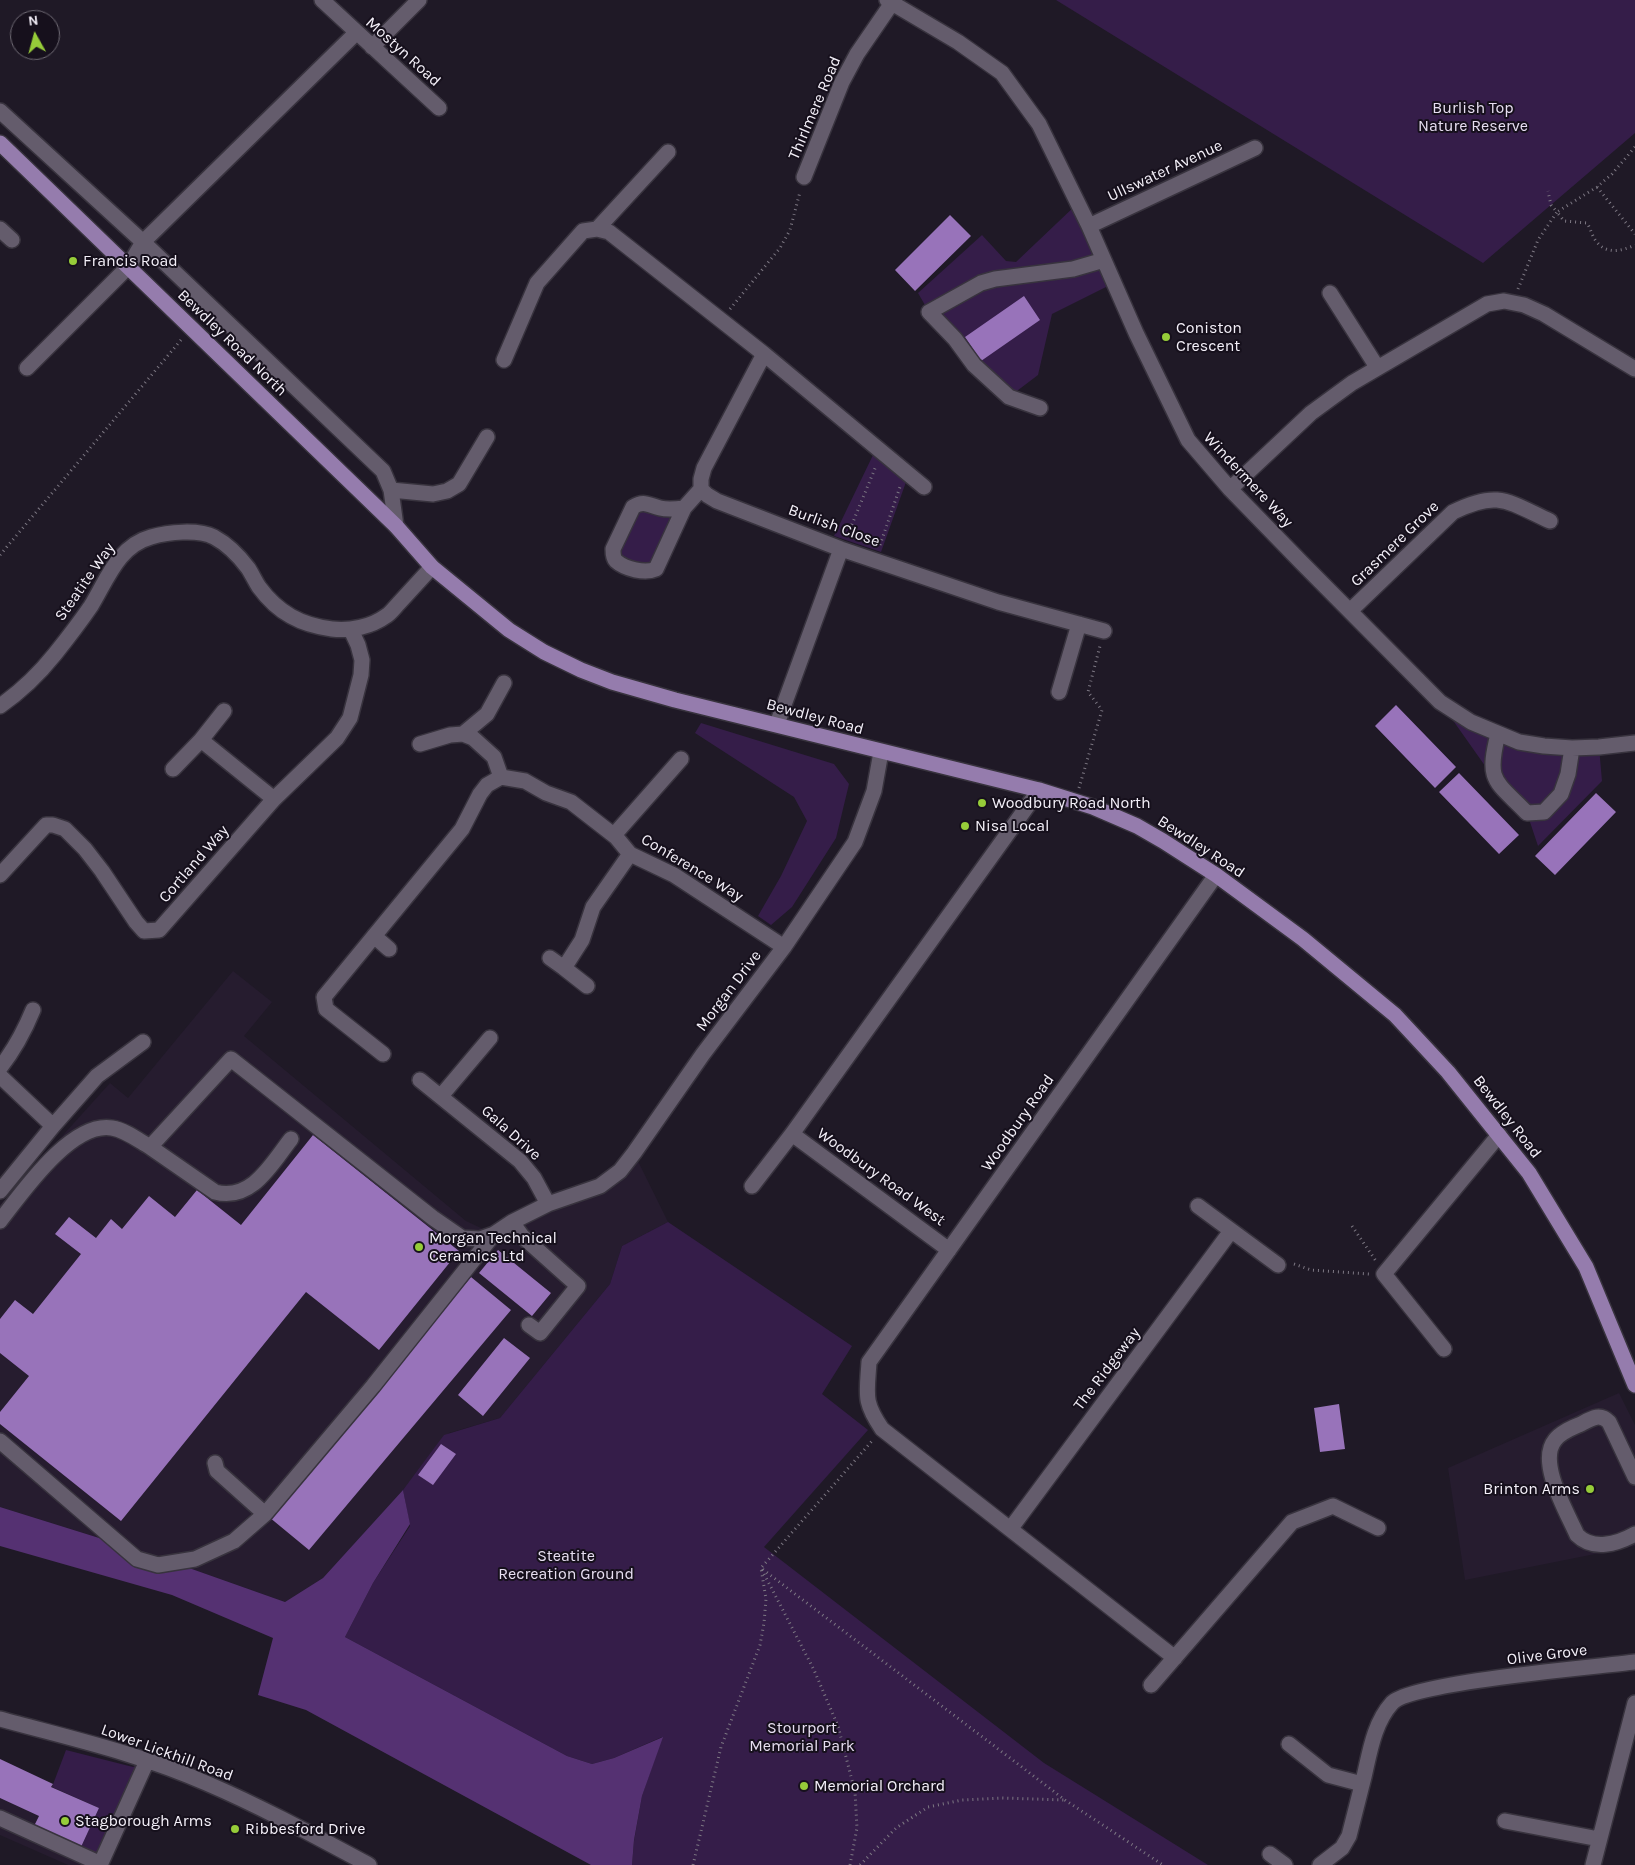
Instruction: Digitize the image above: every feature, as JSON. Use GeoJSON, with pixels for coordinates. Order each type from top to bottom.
{"type":"FeatureCollection","features":[{"type":"Feature","properties":{"kind":"main road","name":"Bewdley Road North"},"geometry":{"type":"LineString","coordinates":[[1,147],[396,526]]}},
{"type":"Feature","properties":{"kind":"main road","name":"Bewdley Road"},"geometry":{"type":"LineString","coordinates":[[396,526],[432,566],[509,630],[544,652],[581,670],[612,682],[676,700],[1039,790],[1093,807],[1137,826],[1216,875],[1303,940],[1395,1015],[1448,1072],[1529,1173],[1586,1267],[1635,1384]]}},
{"type":"Feature","properties":{"kind":"street","name":"Mostyn Road"},"geometry":{"type":"LineString","coordinates":[[322,0],[439,108]]}},
{"type":"Feature","properties":{"kind":"street"},"geometry":{"type":"LineString","coordinates":[[372,47],[419,0]]}},
{"type":"Feature","properties":{"kind":"street","name":"Thirlmere Road"},"geometry":{"type":"LineString","coordinates":[[804,177],[842,82],[890,2]]}},
{"type":"Feature","properties":{"kind":"street","name":"Windermere Way"},"geometry":{"type":"LineString","coordinates":[[890,2],[958,42],[1002,73],[1039,124],[1089,226],[1136,333],[1188,440],[1230,489],[1440,702],[1471,722],[1519,742],[1572,748],[1599,747],[1635,742]]}},
{"type":"Feature","properties":{"kind":"street"},"geometry":{"type":"LineString","coordinates":[[26,368],[128,267],[143,242],[356,33]]}},
{"type":"Feature","properties":{"kind":"street"},"geometry":{"type":"LineString","coordinates":[[0,111],[143,242],[383,471],[391,490],[396,526]]}},
{"type":"Feature","properties":{"kind":"street","name":"Ullswater Avenue"},"geometry":{"type":"LineString","coordinates":[[1089,226],[1255,148]]}},
{"type":"Feature","properties":{"kind":"street"},"geometry":{"type":"LineString","coordinates":[[597,229],[668,152]]}},
{"type":"Feature","properties":{"kind":"street"},"geometry":{"type":"LineString","coordinates":[[0,229],[12,240]]}},
{"type":"Feature","properties":{"kind":"street"},"geometry":{"type":"LineString","coordinates":[[504,360],[537,284],[583,231],[597,229],[609,232],[722,320],[924,487]]}},
{"type":"Feature","properties":{"kind":"street"},"geometry":{"type":"LineString","coordinates":[[1040,408],[1009,397],[974,365],[954,339],[929,312],[981,283],[996,279],[1073,269],[1104,260]]}},
{"type":"Feature","properties":{"kind":"street"},"geometry":{"type":"LineString","coordinates":[[1330,293],[1377,367]]}},
{"type":"Feature","properties":{"kind":"street"},"geometry":{"type":"LineString","coordinates":[[1230,489],[1311,413],[1352,383],[1486,304],[1504,301],[1524,305],[1544,314],[1635,369]]}},
{"type":"Feature","properties":{"kind":"street"},"geometry":{"type":"LineString","coordinates":[[673,530],[672,522],[667,514],[646,503],[639,503],[633,507],[613,549],[613,556],[617,562],[642,572],[656,569],[684,508],[701,489],[700,479],[704,468],[764,354]]}},
{"type":"Feature","properties":{"kind":"street"},"geometry":{"type":"LineString","coordinates":[[391,490],[433,494],[447,491],[459,484],[487,437]]}},
{"type":"Feature","properties":{"kind":"street","name":"Burlish Close"},"geometry":{"type":"LineString","coordinates":[[701,489],[707,496],[717,501],[842,549],[998,602],[1104,631]]}},
{"type":"Feature","properties":{"kind":"street","name":"Grasmere Grove"},"geometry":{"type":"LineString","coordinates":[[1350,610],[1453,512],[1489,499],[1506,501],[1550,521]]}},
{"type":"Feature","properties":{"kind":"street"},"geometry":{"type":"LineString","coordinates":[[658,508],[684,508]]}},
{"type":"Feature","properties":{"kind":"street","name":"Steatite Way"},"geometry":{"type":"LineString","coordinates":[[0,706],[16,695],[54,655],[91,606],[116,562],[125,552],[150,537],[189,532],[213,537],[235,553],[272,603],[292,618],[314,626],[351,630],[387,616],[432,566]]}},
{"type":"Feature","properties":{"kind":"street"},"geometry":{"type":"LineString","coordinates":[[777,724],[842,549]]}},
{"type":"Feature","properties":{"kind":"street"},"geometry":{"type":"LineString","coordinates":[[1059,692],[1078,624]]}},
{"type":"Feature","properties":{"kind":"street","name":"Cortland Way"},"geometry":{"type":"LineString","coordinates":[[0,875],[46,825],[65,829],[102,870],[144,931],[159,930],[274,799],[338,738],[350,718],[361,675],[362,660],[351,630]]}},
{"type":"Feature","properties":{"kind":"street"},"geometry":{"type":"LineString","coordinates":[[463,734],[487,714],[504,684]]}},
{"type":"Feature","properties":{"kind":"street"},"geometry":{"type":"LineString","coordinates":[[174,769],[201,740],[224,711]]}},
{"type":"Feature","properties":{"kind":"street"},"geometry":{"type":"LineString","coordinates":[[383,1054],[326,1009],[324,997],[462,829],[480,794],[487,785],[500,778],[494,757],[473,738],[463,734],[450,735],[420,744]]}},
{"type":"Feature","properties":{"kind":"street"},"geometry":{"type":"LineString","coordinates":[[1498,734],[1492,756],[1492,770],[1495,780],[1527,813],[1544,812],[1561,794],[1568,774],[1572,748]]}},
{"type":"Feature","properties":{"kind":"street"},"geometry":{"type":"LineString","coordinates":[[201,740],[274,799]]}},
{"type":"Feature","properties":{"kind":"street","name":"Morgan Drive"},"geometry":{"type":"LineString","coordinates":[[494,1234],[512,1222],[548,1204],[600,1186],[620,1171],[703,1054],[784,947],[855,842],[874,790],[881,752]]}},
{"type":"Feature","properties":{"kind":"street"},"geometry":{"type":"LineString","coordinates":[[614,835],[681,759]]}},
{"type":"Feature","properties":{"kind":"street","name":"Conference Way"},"geometry":{"type":"LineString","coordinates":[[500,778],[525,781],[546,793],[571,802],[614,835],[630,854],[674,875],[784,947]]}},
{"type":"Feature","properties":{"kind":"street"},"geometry":{"type":"LineString","coordinates":[[752,1186],[792,1134],[1039,790]]}},
{"type":"Feature","properties":{"kind":"street"},"geometry":{"type":"LineString","coordinates":[[564,968],[582,940],[593,907],[630,854]]}},
{"type":"Feature","properties":{"kind":"street","name":"Woodbury Road"},"geometry":{"type":"LineString","coordinates":[[882,1429],[872,1414],[866,1399],[869,1362],[1216,875]]}},
{"type":"Feature","properties":{"kind":"street"},"geometry":{"type":"LineString","coordinates":[[374,936],[389,950]]}},
{"type":"Feature","properties":{"kind":"street"},"geometry":{"type":"LineString","coordinates":[[550,958],[587,986]]}},
{"type":"Feature","properties":{"kind":"street"},"geometry":{"type":"LineString","coordinates":[[0,1068],[12,1053],[26,1029],[33,1010]]}},
{"type":"Feature","properties":{"kind":"street"},"geometry":{"type":"LineString","coordinates":[[441,1096],[490,1038]]}},
{"type":"Feature","properties":{"kind":"street"},"geometry":{"type":"LineString","coordinates":[[0,1191],[97,1076],[143,1042]]}},
{"type":"Feature","properties":{"kind":"street"},"geometry":{"type":"LineString","coordinates":[[150,1147],[231,1059],[433,1218],[462,1238],[480,1239],[494,1234]]}},
{"type":"Feature","properties":{"kind":"street"},"geometry":{"type":"LineString","coordinates":[[0,1076],[53,1126]]}},
{"type":"Feature","properties":{"kind":"street","name":"Gala Drive"},"geometry":{"type":"LineString","coordinates":[[420,1080],[520,1161],[534,1178],[548,1204]]}},
{"type":"Feature","properties":{"kind":"street"},"geometry":{"type":"LineString","coordinates":[[0,1221],[35,1177],[58,1153],[81,1135],[93,1130],[111,1128],[120,1130],[150,1147],[215,1192],[228,1193],[246,1189],[256,1184],[291,1139]]}},
{"type":"Feature","properties":{"kind":"street","name":"Woodbury Road West"},"geometry":{"type":"LineString","coordinates":[[792,1134],[950,1250]]}},
{"type":"Feature","properties":{"kind":"street"},"geometry":{"type":"LineString","coordinates":[[1444,1349],[1384,1274],[1499,1135]]}},
{"type":"Feature","properties":{"kind":"street"},"geometry":{"type":"LineString","coordinates":[[1198,1206],[1278,1265]]}},
{"type":"Feature","properties":{"kind":"street"},"geometry":{"type":"LineString","coordinates":[[512,1222],[522,1236],[578,1286],[540,1333],[529,1325]]}},
{"type":"Feature","properties":{"kind":"street","name":"The Ridgeway"},"geometry":{"type":"LineString","coordinates":[[1011,1528],[1231,1231]]}},
{"type":"Feature","properties":{"kind":"street"},"geometry":{"type":"LineString","coordinates":[[0,1441],[137,1559],[158,1565],[195,1559],[234,1541],[265,1514],[367,1393],[494,1234]]}},
{"type":"Feature","properties":{"kind":"street"},"geometry":{"type":"LineString","coordinates":[[1635,1477],[1609,1422],[1605,1418],[1598,1416],[1561,1434],[1554,1441],[1549,1453],[1549,1466],[1552,1477],[1577,1534],[1583,1540],[1589,1544],[1608,1545],[1635,1534]]}},
{"type":"Feature","properties":{"kind":"street"},"geometry":{"type":"LineString","coordinates":[[882,1429],[1175,1658]]}},
{"type":"Feature","properties":{"kind":"street"},"geometry":{"type":"LineString","coordinates":[[215,1463],[217,1471],[265,1514]]}},
{"type":"Feature","properties":{"kind":"street"},"geometry":{"type":"LineString","coordinates":[[1151,1685],[1292,1522],[1333,1506],[1378,1528]]}},
{"type":"Feature","properties":{"kind":"street","name":"Olive Grove"},"geometry":{"type":"LineString","coordinates":[[1320,1865],[1342,1848],[1349,1836],[1374,1734],[1384,1714],[1394,1701],[1419,1691],[1464,1683],[1635,1662]]}},
{"type":"Feature","properties":{"kind":"street"},"geometry":{"type":"LineString","coordinates":[[1593,1865],[1635,1703]]}},
{"type":"Feature","properties":{"kind":"street","name":"Lower Lickhill Road"},"geometry":{"type":"LineString","coordinates":[[0,1719],[148,1761],[205,1782],[298,1827],[369,1865]]}},
{"type":"Feature","properties":{"kind":"street"},"geometry":{"type":"LineString","coordinates":[[1289,1744],[1328,1775],[1362,1784]]}},
{"type":"Feature","properties":{"kind":"street"},"geometry":{"type":"LineString","coordinates":[[0,1818],[100,1865],[148,1761]]}},
{"type":"Feature","properties":{"kind":"street"},"geometry":{"type":"LineString","coordinates":[[1505,1821],[1599,1839]]}},
{"type":"Feature","properties":{"kind":"street"},"geometry":{"type":"LineString","coordinates":[[1270,1854],[1285,1865]]}},
{"type":"Feature","properties":{"kind":"path"},"geometry":{"type":"LineString","coordinates":[[1512,303],[1538,240],[1557,212],[1597,187],[1612,174],[1635,147]]}},
{"type":"Feature","properties":{"kind":"path"},"geometry":{"type":"LineString","coordinates":[[722,320],[780,248],[790,230],[804,177]]}},
{"type":"Feature","properties":{"kind":"path"},"geometry":{"type":"LineString","coordinates":[[1597,187],[1635,234]]}},
{"type":"Feature","properties":{"kind":"path"},"geometry":{"type":"LineString","coordinates":[[1548,192],[1552,205],[1564,221],[1587,223],[1592,230],[1594,239],[1600,246],[1610,250],[1622,251],[1635,245]]}},
{"type":"Feature","properties":{"kind":"path"},"geometry":{"type":"LineString","coordinates":[[0,555],[191,328]]}},
{"type":"Feature","properties":{"kind":"path"},"geometry":{"type":"LineString","coordinates":[[842,549],[882,452]]}},
{"type":"Feature","properties":{"kind":"path"},"geometry":{"type":"LineString","coordinates":[[875,560],[906,472]]}},
{"type":"Feature","properties":{"kind":"path"},"geometry":{"type":"LineString","coordinates":[[1075,802],[1102,710],[1088,692],[1104,631]]}},
{"type":"Feature","properties":{"kind":"path"},"geometry":{"type":"LineString","coordinates":[[1352,1226],[1384,1274]]}},
{"type":"Feature","properties":{"kind":"path"},"geometry":{"type":"LineString","coordinates":[[1278,1265],[1286,1262],[1312,1270],[1384,1274]]}},
{"type":"Feature","properties":{"kind":"path"},"geometry":{"type":"LineString","coordinates":[[760,1568],[882,1429]]}},
{"type":"Feature","properties":{"kind":"path"},"geometry":{"type":"LineString","coordinates":[[760,1568],[1065,1800],[1163,1865]]}},
{"type":"Feature","properties":{"kind":"path"},"geometry":{"type":"LineString","coordinates":[[693,1865],[721,1747],[760,1645],[766,1600],[760,1568]]}},
{"type":"Feature","properties":{"kind":"path"},"geometry":{"type":"LineString","coordinates":[[760,1568],[814,1670],[838,1726],[855,1792],[857,1828],[850,1865]]}},
{"type":"Feature","properties":{"kind":"path"},"geometry":{"type":"LineString","coordinates":[[860,1865],[896,1828],[928,1807],[962,1800],[1002,1798],[1065,1800]]}},
{"type":"Feature","properties":{"kind":"shaded area"},"geometry":{"type":"Polygon","coordinates":[[[233,971],[272,1002],[244,1036],[466,1221],[494,1234],[600,1186],[634,1153],[668,1222],[622,1246],[610,1284],[500,1418],[449,1433],[403,1490],[323,1578],[285,1602],[144,1552],[0,1507],[0,1205],[110,1083],[128,1098],[233,971]]]}},
{"type":"Feature","properties":{"kind":"shaded area","name":"Brinton Arms"},"geometry":{"type":"Polygon","coordinates":[[[1619,1393],[1635,1425],[1635,1546],[1465,1580],[1448,1468],[1619,1393]]]}},
{"type":"Feature","properties":{"kind":"shaded area"},"geometry":{"type":"Polygon","coordinates":[[[403,1490],[410,1524],[373,1583],[345,1637],[567,1756],[592,1764],[614,1758],[663,1737],[642,1796],[634,1840],[632,1865],[591,1865],[306,1710],[258,1695],[273,1638],[172,1595],[0,1546],[0,1507],[144,1552],[285,1602],[323,1578],[403,1490]]]}},
{"type":"Feature","properties":{"kind":"shaded area"},"geometry":{"type":"Polygon","coordinates":[[[0,1798],[39,1816],[34,1826],[100,1865],[68,1865],[0,1835],[0,1798]]]}},
{"type":"Feature","properties":{"kind":"green space","name":"Burlish Top Nature Reserve"},"geometry":{"type":"Polygon","coordinates":[[[1056,0],[1635,0],[1635,133],[1483,263],[1056,0]]]}},
{"type":"Feature","properties":{"kind":"green space"},"geometry":{"type":"Polygon","coordinates":[[[1077,204],[1114,283],[1052,314],[1038,375],[1009,397],[929,312],[918,293],[982,235],[1006,261],[1016,262],[1077,204]]]}},
{"type":"Feature","properties":{"kind":"green space"},"geometry":{"type":"Polygon","coordinates":[[[873,455],[906,482],[881,552],[834,536],[873,455]]]}},
{"type":"Feature","properties":{"kind":"green space"},"geometry":{"type":"Polygon","coordinates":[[[633,507],[684,508],[656,569],[617,562],[633,507]]]}},
{"type":"Feature","properties":{"kind":"green space"},"geometry":{"type":"Polygon","coordinates":[[[1440,702],[1495,733],[1599,747],[1602,781],[1538,846],[1527,813],[1495,780],[1440,702]]]}},
{"type":"Feature","properties":{"kind":"green space"},"geometry":{"type":"Polygon","coordinates":[[[701,723],[834,764],[849,784],[836,838],[792,907],[771,925],[758,916],[781,876],[807,821],[794,797],[695,733],[701,723]]]}},
{"type":"Feature","properties":{"kind":"green space","name":"Steatite Recreation Ground"},"geometry":{"type":"Polygon","coordinates":[[[668,1222],[852,1346],[822,1394],[868,1430],[764,1547],[1044,1763],[1208,1865],[632,1865],[642,1796],[662,1737],[614,1758],[592,1764],[567,1756],[345,1637],[373,1583],[410,1526],[403,1490],[444,1435],[500,1418],[610,1284],[622,1246],[668,1222]]]}},
{"type":"Feature","properties":{"kind":"green space"},"geometry":{"type":"Polygon","coordinates":[[[66,1750],[133,1767],[147,1761],[103,1857],[81,1847],[99,1808],[52,1787],[66,1750]]]}},
{"type":"Feature","properties":{"kind":"building"},"geometry":{"type":"Polygon","coordinates":[[[950,215],[971,236],[915,291],[895,270],[950,215]]]}},
{"type":"Feature","properties":{"kind":"building"},"geometry":{"type":"Polygon","coordinates":[[[1024,296],[1040,320],[981,361],[965,337],[1024,296]]]}},
{"type":"Feature","properties":{"kind":"building"},"geometry":{"type":"Polygon","coordinates":[[[1396,705],[1456,767],[1435,788],[1375,726],[1396,705]]]}},
{"type":"Feature","properties":{"kind":"building"},"geometry":{"type":"Polygon","coordinates":[[[1459,773],[1519,835],[1499,854],[1439,792],[1459,773]]]}},
{"type":"Feature","properties":{"kind":"building"},"geometry":{"type":"Polygon","coordinates":[[[1596,793],[1616,812],[1555,875],[1535,856],[1596,793]]]}},
{"type":"Feature","properties":{"kind":"building"},"geometry":{"type":"Polygon","coordinates":[[[313,1135],[459,1251],[379,1350],[306,1292],[121,1521],[0,1424],[0,1412],[29,1376],[0,1353],[0,1319],[15,1300],[33,1314],[81,1254],[55,1234],[69,1217],[96,1238],[111,1219],[122,1229],[149,1196],[175,1217],[197,1190],[241,1225],[313,1135]]]}},
{"type":"Feature","properties":{"kind":"building"},"geometry":{"type":"Polygon","coordinates":[[[498,1250],[551,1293],[532,1316],[479,1273],[498,1250]]]}},
{"type":"Feature","properties":{"kind":"building"},"geometry":{"type":"Polygon","coordinates":[[[471,1277],[511,1310],[309,1550],[269,1517],[471,1277]]]}},
{"type":"Feature","properties":{"kind":"building"},"geometry":{"type":"Polygon","coordinates":[[[504,1338],[530,1358],[483,1416],[458,1395],[504,1338]]]}},
{"type":"Feature","properties":{"kind":"building"},"geometry":{"type":"Polygon","coordinates":[[[1339,1404],[1345,1449],[1320,1452],[1314,1408],[1339,1404]]]}},
{"type":"Feature","properties":{"kind":"building"},"geometry":{"type":"Polygon","coordinates":[[[441,1444],[456,1454],[433,1485],[418,1475],[441,1444]]]}},
{"type":"Feature","properties":{"kind":"building"},"geometry":{"type":"Polygon","coordinates":[[[0,1759],[53,1784],[51,1787],[99,1808],[81,1847],[34,1826],[39,1816],[0,1798],[0,1759]]]}},
{"type":"Feature","properties":{"kind":"place","name":"Francis Road"},"geometry":{"type":"Point","coordinates":[73,261]}},
{"type":"Feature","properties":{"kind":"place","name":"Coniston Crescent"},"geometry":{"type":"Point","coordinates":[1166,337]}},
{"type":"Feature","properties":{"kind":"place","name":"Woodbury Road North"},"geometry":{"type":"Point","coordinates":[982,803]}},
{"type":"Feature","properties":{"kind":"place","name":"Nisa Local"},"geometry":{"type":"Point","coordinates":[965,826]}},
{"type":"Feature","properties":{"kind":"place","name":"Morgan Technical Ceramics Ltd"},"geometry":{"type":"Point","coordinates":[419,1247]}},
{"type":"Feature","properties":{"kind":"place","name":"Brinton Arms"},"geometry":{"type":"Point","coordinates":[1590,1489]}},
{"type":"Feature","properties":{"kind":"place","name":"Memorial Orchard"},"geometry":{"type":"Point","coordinates":[804,1786]}},
{"type":"Feature","properties":{"kind":"place","name":"Stagborough Arms"},"geometry":{"type":"Point","coordinates":[65,1821]}},
{"type":"Feature","properties":{"kind":"place","name":"Ribbesford Drive"},"geometry":{"type":"Point","coordinates":[235,1829]}},
{"type":"Feature","properties":{"kind":"park label","name":"Stourport Memorial Park"},"geometry":{"type":"Point","coordinates":[802,1737]}}]}
